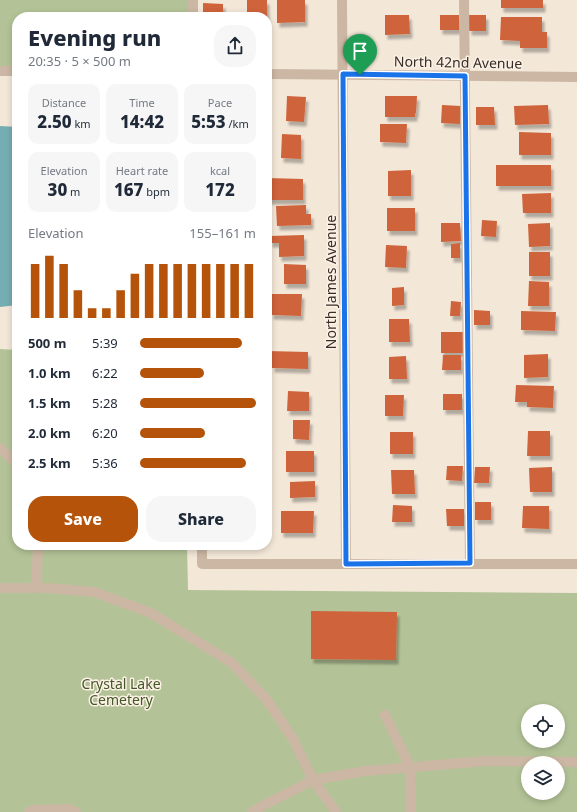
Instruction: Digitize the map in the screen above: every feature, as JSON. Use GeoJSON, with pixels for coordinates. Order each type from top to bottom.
{"type":"FeatureCollection","features":[{"type":"Feature","properties":{"kind":"street"},"geometry":{"type":"LineString","coordinates":[[193,0],[193,12]]}},
{"type":"Feature","properties":{"kind":"street","name":"North James Avenue"},"geometry":{"type":"LineString","coordinates":[[342,0],[346,564]]}},
{"type":"Feature","properties":{"kind":"street"},"geometry":{"type":"LineString","coordinates":[[464,0],[470,563]]}},
{"type":"Feature","properties":{"kind":"street"},"geometry":{"type":"LineString","coordinates":[[0,71],[12,71]]}},
{"type":"Feature","properties":{"kind":"street","name":"North 42nd Avenue"},"geometry":{"type":"LineString","coordinates":[[272,74],[577,77]]}},
{"type":"Feature","properties":{"kind":"street"},"geometry":{"type":"LineString","coordinates":[[0,448],[12,459]]}},
{"type":"Feature","properties":{"kind":"street"},"geometry":{"type":"LineString","coordinates":[[36,588],[38,550]]}},
{"type":"Feature","properties":{"kind":"street"},"geometry":{"type":"LineString","coordinates":[[202,550],[202,564],[577,564]]}},
{"type":"Feature","properties":{"kind":"street"},"geometry":{"type":"LineString","coordinates":[[0,588],[36,588],[94,592],[151,613],[232,663],[267,700],[292,739],[313,780],[336,812]]}},
{"type":"Feature","properties":{"kind":"street"},"geometry":{"type":"LineString","coordinates":[[384,715],[410,767],[411,812]]}},
{"type":"Feature","properties":{"kind":"street"},"geometry":{"type":"LineString","coordinates":[[252,812],[313,780],[365,771],[486,761],[577,762]]}},
{"type":"Feature","properties":{"kind":"street"},"geometry":{"type":"LineString","coordinates":[[29,812],[33,810],[69,810],[76,812]]}},
{"type":"Feature","properties":{"kind":"green space"},"geometry":{"type":"Polygon","coordinates":[[[0,0],[192,0],[192,12],[12,12],[12,71],[0,71],[0,0]]]}},
{"type":"Feature","properties":{"kind":"green space","name":"Crystal Lake Cemetery"},"geometry":{"type":"Polygon","coordinates":[[[0,349],[12,350],[12,550],[187,550],[188,590],[577,593],[577,812],[0,812],[0,349]]]}},
{"type":"Feature","properties":{"kind":"water"},"geometry":{"type":"Polygon","coordinates":[[[0,126],[12,127],[12,306],[0,307],[0,126]]]}},
{"type":"Feature","properties":{"kind":"building"},"geometry":{"type":"Polygon","coordinates":[[[247,0],[267,0],[267,12],[247,12],[247,0]]]}},
{"type":"Feature","properties":{"kind":"building"},"geometry":{"type":"Polygon","coordinates":[[[277,0],[305,0],[305,22],[277,23],[277,0]]]}},
{"type":"Feature","properties":{"kind":"building"},"geometry":{"type":"Polygon","coordinates":[[[501,0],[543,0],[543,8],[501,8],[501,0]]]}},
{"type":"Feature","properties":{"kind":"building"},"geometry":{"type":"Polygon","coordinates":[[[203,3],[223,4],[223,12],[203,12],[203,3]]]}},
{"type":"Feature","properties":{"kind":"building"},"geometry":{"type":"Polygon","coordinates":[[[385,15],[409,15],[410,34],[385,35],[385,15]]]}},
{"type":"Feature","properties":{"kind":"building"},"geometry":{"type":"Polygon","coordinates":[[[440,15],[459,15],[459,30],[440,30],[440,15]]]}},
{"type":"Feature","properties":{"kind":"building"},"geometry":{"type":"Polygon","coordinates":[[[469,15],[486,15],[486,31],[469,31],[469,15]]]}},
{"type":"Feature","properties":{"kind":"building"},"geometry":{"type":"Polygon","coordinates":[[[501,17],[542,17],[542,32],[547,32],[547,48],[520,48],[520,41],[500,40],[501,17]]]}},
{"type":"Feature","properties":{"kind":"building"},"geometry":{"type":"Polygon","coordinates":[[[287,96],[306,97],[304,122],[286,121],[287,96]]]}},
{"type":"Feature","properties":{"kind":"building"},"geometry":{"type":"Polygon","coordinates":[[[385,96],[417,96],[415,117],[385,117],[385,96]]]}},
{"type":"Feature","properties":{"kind":"building"},"geometry":{"type":"Polygon","coordinates":[[[442,105],[461,106],[460,124],[441,123],[442,105]]]}},
{"type":"Feature","properties":{"kind":"building"},"geometry":{"type":"Polygon","coordinates":[[[548,105],[549,124],[515,125],[514,106],[548,105]]]}},
{"type":"Feature","properties":{"kind":"building"},"geometry":{"type":"Polygon","coordinates":[[[476,107],[494,107],[495,125],[476,125],[476,107]]]}},
{"type":"Feature","properties":{"kind":"building"},"geometry":{"type":"Polygon","coordinates":[[[380,124],[407,124],[406,143],[380,142],[380,124]]]}},
{"type":"Feature","properties":{"kind":"building"},"geometry":{"type":"Polygon","coordinates":[[[519,132],[551,133],[551,155],[519,155],[519,132]]]}},
{"type":"Feature","properties":{"kind":"building"},"geometry":{"type":"Polygon","coordinates":[[[282,134],[301,135],[301,159],[281,158],[282,134]]]}},
{"type":"Feature","properties":{"kind":"building"},"geometry":{"type":"Polygon","coordinates":[[[496,165],[551,165],[551,186],[496,186],[496,165]]]}},
{"type":"Feature","properties":{"kind":"building"},"geometry":{"type":"Polygon","coordinates":[[[411,170],[411,196],[388,196],[388,171],[411,170]]]}},
{"type":"Feature","properties":{"kind":"building"},"geometry":{"type":"Polygon","coordinates":[[[272,178],[303,179],[303,200],[272,200],[272,178]]]}},
{"type":"Feature","properties":{"kind":"building"},"geometry":{"type":"Polygon","coordinates":[[[551,193],[551,213],[523,213],[522,194],[551,193]]]}},
{"type":"Feature","properties":{"kind":"building"},"geometry":{"type":"Polygon","coordinates":[[[306,205],[306,214],[311,214],[311,225],[277,226],[276,206],[306,205]]]}},
{"type":"Feature","properties":{"kind":"building"},"geometry":{"type":"Polygon","coordinates":[[[387,208],[415,208],[415,231],[387,231],[387,208]]]}},
{"type":"Feature","properties":{"kind":"building"},"geometry":{"type":"Polygon","coordinates":[[[482,220],[497,221],[496,237],[481,236],[482,220]]]}},
{"type":"Feature","properties":{"kind":"building"},"geometry":{"type":"Polygon","coordinates":[[[441,223],[460,223],[461,241],[441,242],[441,223]]]}},
{"type":"Feature","properties":{"kind":"building"},"geometry":{"type":"Polygon","coordinates":[[[550,223],[550,246],[529,247],[528,224],[550,223]]]}},
{"type":"Feature","properties":{"kind":"building"},"geometry":{"type":"Polygon","coordinates":[[[304,235],[304,256],[279,257],[279,243],[272,243],[272,236],[304,235]]]}},
{"type":"Feature","properties":{"kind":"building"},"geometry":{"type":"Polygon","coordinates":[[[460,243],[460,258],[451,258],[451,244],[460,243]]]}},
{"type":"Feature","properties":{"kind":"building"},"geometry":{"type":"Polygon","coordinates":[[[386,245],[407,246],[406,268],[385,267],[386,245]]]}},
{"type":"Feature","properties":{"kind":"building"},"geometry":{"type":"Polygon","coordinates":[[[529,252],[550,252],[550,276],[529,276],[529,252]]]}},
{"type":"Feature","properties":{"kind":"building"},"geometry":{"type":"Polygon","coordinates":[[[284,264],[306,265],[306,284],[284,284],[284,264]]]}},
{"type":"Feature","properties":{"kind":"building"},"geometry":{"type":"Polygon","coordinates":[[[529,281],[549,282],[549,306],[528,306],[529,281]]]}},
{"type":"Feature","properties":{"kind":"building"},"geometry":{"type":"Polygon","coordinates":[[[404,287],[404,305],[392,306],[392,288],[404,287]]]}},
{"type":"Feature","properties":{"kind":"building"},"geometry":{"type":"Polygon","coordinates":[[[272,294],[302,294],[301,316],[272,315],[272,294]]]}},
{"type":"Feature","properties":{"kind":"building"},"geometry":{"type":"Polygon","coordinates":[[[451,301],[461,302],[460,316],[450,316],[451,301]]]}},
{"type":"Feature","properties":{"kind":"building"},"geometry":{"type":"Polygon","coordinates":[[[474,310],[490,311],[490,325],[474,325],[474,310]]]}},
{"type":"Feature","properties":{"kind":"building"},"geometry":{"type":"Polygon","coordinates":[[[521,311],[556,312],[555,331],[521,330],[521,311]]]}},
{"type":"Feature","properties":{"kind":"building"},"geometry":{"type":"Polygon","coordinates":[[[389,319],[409,319],[410,342],[389,342],[389,319]]]}},
{"type":"Feature","properties":{"kind":"building"},"geometry":{"type":"Polygon","coordinates":[[[441,332],[463,332],[463,353],[441,353],[441,332]]]}},
{"type":"Feature","properties":{"kind":"building"},"geometry":{"type":"Polygon","coordinates":[[[272,351],[308,352],[308,369],[272,368],[272,351]]]}},
{"type":"Feature","properties":{"kind":"building"},"geometry":{"type":"Polygon","coordinates":[[[548,354],[548,377],[524,378],[524,355],[548,354]]]}},
{"type":"Feature","properties":{"kind":"building"},"geometry":{"type":"Polygon","coordinates":[[[443,355],[461,355],[461,370],[442,370],[443,355]]]}},
{"type":"Feature","properties":{"kind":"building"},"geometry":{"type":"Polygon","coordinates":[[[406,356],[407,379],[389,379],[389,357],[406,356]]]}},
{"type":"Feature","properties":{"kind":"building"},"geometry":{"type":"Polygon","coordinates":[[[516,385],[554,386],[553,408],[527,407],[527,402],[515,402],[516,385]]]}},
{"type":"Feature","properties":{"kind":"building"},"geometry":{"type":"Polygon","coordinates":[[[288,391],[309,392],[309,411],[287,411],[288,391]]]}},
{"type":"Feature","properties":{"kind":"building"},"geometry":{"type":"Polygon","coordinates":[[[443,394],[462,394],[462,410],[443,410],[443,394]]]}},
{"type":"Feature","properties":{"kind":"building"},"geometry":{"type":"Polygon","coordinates":[[[385,395],[404,395],[403,416],[385,416],[385,395]]]}},
{"type":"Feature","properties":{"kind":"building"},"geometry":{"type":"Polygon","coordinates":[[[293,420],[310,420],[309,440],[293,439],[293,420]]]}},
{"type":"Feature","properties":{"kind":"building"},"geometry":{"type":"Polygon","coordinates":[[[528,431],[550,431],[550,456],[527,456],[528,431]]]}},
{"type":"Feature","properties":{"kind":"building"},"geometry":{"type":"Polygon","coordinates":[[[390,432],[413,432],[413,454],[390,454],[390,432]]]}},
{"type":"Feature","properties":{"kind":"building"},"geometry":{"type":"Polygon","coordinates":[[[286,451],[314,451],[314,472],[286,472],[286,451]]]}},
{"type":"Feature","properties":{"kind":"building"},"geometry":{"type":"Polygon","coordinates":[[[447,466],[463,466],[462,481],[446,480],[447,466]]]}},
{"type":"Feature","properties":{"kind":"building"},"geometry":{"type":"Polygon","coordinates":[[[475,467],[490,467],[489,483],[474,483],[475,467]]]}},
{"type":"Feature","properties":{"kind":"building"},"geometry":{"type":"Polygon","coordinates":[[[552,467],[552,492],[530,492],[529,468],[552,467]]]}},
{"type":"Feature","properties":{"kind":"building"},"geometry":{"type":"Polygon","coordinates":[[[391,470],[414,470],[415,494],[392,494],[391,470]]]}},
{"type":"Feature","properties":{"kind":"building"},"geometry":{"type":"Polygon","coordinates":[[[315,481],[315,497],[290,498],[290,482],[315,481]]]}},
{"type":"Feature","properties":{"kind":"building"},"geometry":{"type":"Polygon","coordinates":[[[475,502],[491,502],[491,520],[475,520],[475,502]]]}},
{"type":"Feature","properties":{"kind":"building"},"geometry":{"type":"Polygon","coordinates":[[[393,505],[412,506],[412,522],[392,522],[393,505]]]}},
{"type":"Feature","properties":{"kind":"building"},"geometry":{"type":"Polygon","coordinates":[[[523,506],[549,506],[549,529],[522,528],[523,506]]]}},
{"type":"Feature","properties":{"kind":"building"},"geometry":{"type":"Polygon","coordinates":[[[446,509],[464,509],[464,526],[447,526],[446,509]]]}},
{"type":"Feature","properties":{"kind":"building"},"geometry":{"type":"Polygon","coordinates":[[[281,511],[314,511],[313,533],[281,533],[281,511]]]}},
{"type":"Feature","properties":{"kind":"building"},"geometry":{"type":"Polygon","coordinates":[[[311,611],[397,612],[396,660],[311,659],[311,611]]]}},
{"type":"Feature","properties":{"kind":"route"},"geometry":{"type":"LineString","coordinates":[[343,74],[360,75],[465,76],[470,563],[346,564],[343,74]]}}]}
